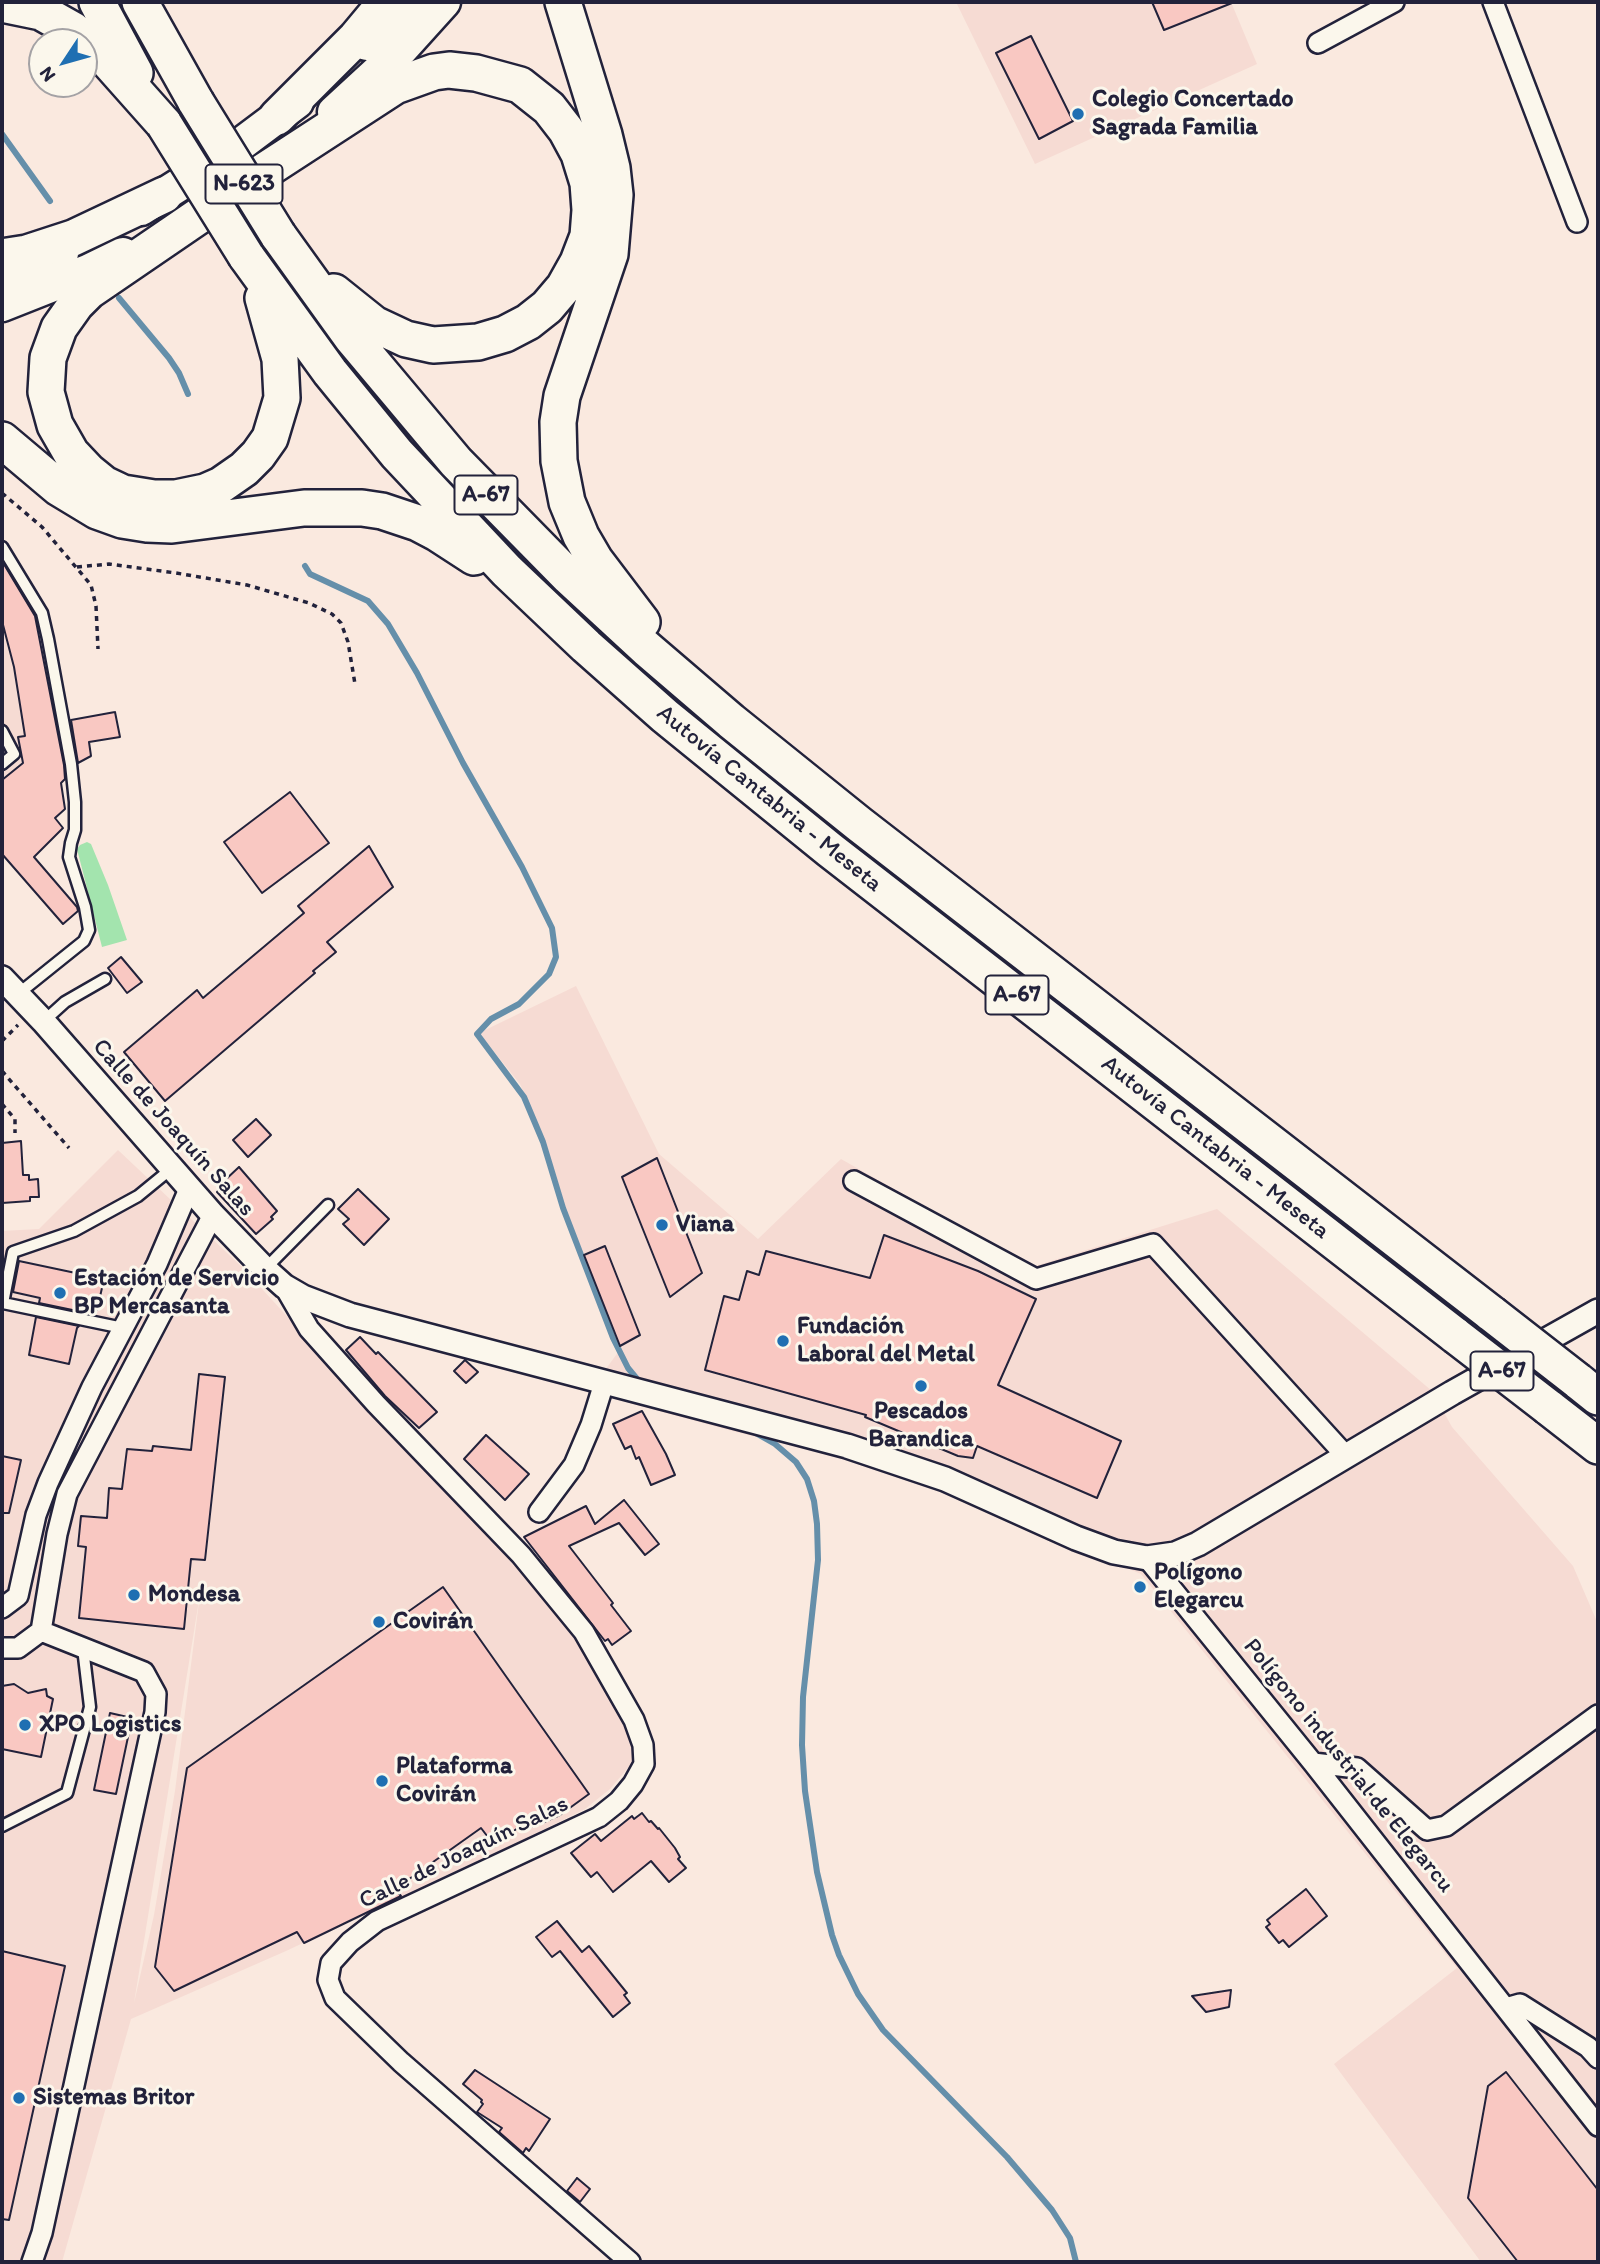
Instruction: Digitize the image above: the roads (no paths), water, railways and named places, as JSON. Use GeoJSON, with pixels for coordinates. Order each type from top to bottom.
{"type":"FeatureCollection","features":[{"type":"Feature","properties":{"kind":"highway","name":"Autovía Cantabria - Meseta"},"geometry":{"type":"LineString","coordinates":[[97,2],[164,124],[246,256],[330,372],[397,454],[507,571],[665,716],[830,850],[1598,1446]]}},
{"type":"Feature","properties":{"kind":"highway","name":"Autovía Cantabria - Meseta"},"geometry":{"type":"LineString","coordinates":[[140,2],[196,102],[278,235],[319,294],[386,380],[491,500],[608,614],[731,722],[859,824],[1588,1389]]}},
{"type":"Feature","properties":{"kind":"highway"},"geometry":{"type":"LineString","coordinates":[[160,2],[196,102]]}},
{"type":"Feature","properties":{"kind":"highway"},"geometry":{"type":"LineString","coordinates":[[278,117],[364,29],[386,2]]}},
{"type":"Feature","properties":{"kind":"highway","name":"N-623"},"geometry":{"type":"LineString","coordinates":[[2,282],[72,248],[225,156],[351,59],[411,2]]}},
{"type":"Feature","properties":{"kind":"highway","name":"N-623"},"geometry":{"type":"LineString","coordinates":[[2,304],[89,271],[171,230],[240,187],[366,84],[444,2]]}},
{"type":"Feature","properties":{"kind":"highway"},"geometry":{"type":"LineString","coordinates":[[562,2],[604,135],[615,195],[610,254],[572,364],[560,410],[558,454],[564,489],[575,525],[595,560],[632,612],[731,722]]}},
{"type":"Feature","properties":{"kind":"highway"},"geometry":{"type":"LineString","coordinates":[[2,4],[41,12],[73,30],[108,61],[164,124]]}},
{"type":"Feature","properties":{"kind":"highway"},"geometry":{"type":"LineString","coordinates":[[246,256],[276,336],[283,375],[281,408],[265,447],[236,475],[221,485],[195,495],[154,498],[123,492],[104,484],[71,453],[51,414],[46,381],[54,338],[69,313],[89,291],[240,187],[395,86],[423,74],[449,70],[476,73],[520,85],[540,100],[574,142],[588,183],[588,236],[564,287],[547,307],[528,322],[492,339],[465,345],[420,343],[374,324],[342,299],[278,235]]}},
{"type":"Feature","properties":{"kind":"highway"},"geometry":{"type":"LineString","coordinates":[[2,257],[27,253],[72,238],[110,223],[164,195]]}},
{"type":"Feature","properties":{"kind":"highway"},"geometry":{"type":"LineString","coordinates":[[2,440],[66,493],[97,511],[122,520],[172,525],[323,507],[362,508],[401,517],[437,533],[465,551],[516,588],[586,646]]}},
{"type":"Feature","properties":{"kind":"street"},"geometry":{"type":"LineString","coordinates":[[1318,43],[1394,2]]}},
{"type":"Feature","properties":{"kind":"street"},"geometry":{"type":"LineString","coordinates":[[1493,2],[1577,222]]}},
{"type":"Feature","properties":{"kind":"street","name":"Calle de Joaquín Salas"},"geometry":{"type":"LineString","coordinates":[[10,986],[189,1189],[284,1286],[309,1328],[376,1404],[521,1555],[584,1632],[634,1720],[643,1745],[643,1764],[633,1784],[619,1801],[599,1817],[377,1921],[349,1942],[331,1963],[328,1980],[335,1998],[401,2062],[630,2262]]}},
{"type":"Feature","properties":{"kind":"street"},"geometry":{"type":"LineString","coordinates":[[854,1181],[1036,1279],[1153,1244],[1346,1457]]}},
{"type":"Feature","properties":{"kind":"street"},"geometry":{"type":"LineString","coordinates":[[2,1608],[18,1596],[36,1515],[47,1483],[92,1387],[157,1264],[189,1189]]}},
{"type":"Feature","properties":{"kind":"street"},"geometry":{"type":"LineString","coordinates":[[2,1648],[18,1648],[41,1631],[57,1534],[67,1494],[213,1215]]}},
{"type":"Feature","properties":{"kind":"street","name":"Calle de Joaquín Salas"},"geometry":{"type":"LineString","coordinates":[[284,1286],[350,1315],[604,1383]]}},
{"type":"Feature","properties":{"kind":"street"},"geometry":{"type":"LineString","coordinates":[[539,1512],[574,1465],[591,1425],[604,1383],[847,1446],[945,1479],[1076,1538],[1114,1552],[1147,1558],[1175,1554],[1198,1544],[1452,1393],[1598,1311]]}},
{"type":"Feature","properties":{"kind":"street","name":"Polígono industrial de Elegarcu"},"geometry":{"type":"LineString","coordinates":[[1147,1558],[1313,1763],[1598,2126]]}},
{"type":"Feature","properties":{"kind":"street"},"geometry":{"type":"LineString","coordinates":[[32,2262],[44,2220],[155,1712],[156,1694],[144,1672],[41,1631]]}},
{"type":"Feature","properties":{"kind":"street","name":"Polígono industrial de Elegarcu"},"geometry":{"type":"LineString","coordinates":[[1313,1763],[1357,1768],[1427,1830],[1446,1826],[1598,1715]]}},
{"type":"Feature","properties":{"kind":"street"},"geometry":{"type":"LineString","coordinates":[[1506,2008],[1520,2004],[1588,2047],[1598,2058]]}},
{"type":"Feature","properties":{"kind":"lane","name":"Calle de Joaquín Salas"},"geometry":{"type":"LineString","coordinates":[[2,547],[42,613],[71,764],[75,830],[69,857],[85,907],[89,930],[84,941],[10,986]]}},
{"type":"Feature","properties":{"kind":"lane"},"geometry":{"type":"LineString","coordinates":[[2,731],[14,754],[2,765]]}},
{"type":"Feature","properties":{"kind":"lane"},"geometry":{"type":"LineString","coordinates":[[43,1021],[65,1002],[105,979]]}},
{"type":"Feature","properties":{"kind":"lane"},"geometry":{"type":"LineString","coordinates":[[123,1328],[3,1303],[13,1252],[74,1231],[138,1196],[171,1169]]}},
{"type":"Feature","properties":{"kind":"lane"},"geometry":{"type":"LineString","coordinates":[[265,1269],[328,1205]]}},
{"type":"Feature","properties":{"kind":"lane"},"geometry":{"type":"LineString","coordinates":[[2,1826],[67,1793],[90,1707],[83,1647]]}},
{"type":"Feature","properties":{"kind":"waterway"},"geometry":{"type":"LineString","coordinates":[[2,134],[50,201]]}},
{"type":"Feature","properties":{"kind":"waterway"},"geometry":{"type":"LineString","coordinates":[[119,298],[169,358],[188,394]]}},
{"type":"Feature","properties":{"kind":"waterway"},"geometry":{"type":"LineString","coordinates":[[305,566],[310,574],[368,601],[388,624],[522,867],[552,928],[556,957],[549,974],[519,1004],[491,1019],[477,1034],[524,1097],[543,1142],[563,1208],[613,1338],[628,1368],[642,1385]]}},
{"type":"Feature","properties":{"kind":"waterway"},"geometry":{"type":"LineString","coordinates":[[752,1431],[775,1444],[796,1462],[807,1479],[814,1501],[818,1560],[803,1697],[802,1745],[805,1791],[817,1872],[839,1955],[858,1994],[883,2030],[1007,2157],[1052,2210],[1070,2238],[1076,2262]]}},
{"type":"Feature","properties":{"kind":"place","name":"Colegio Concertado Sagrada Familia"},"geometry":{"type":"Point","coordinates":[1078,114]}},
{"type":"Feature","properties":{"kind":"place","name":"Viana"},"geometry":{"type":"Point","coordinates":[662,1225]}},
{"type":"Feature","properties":{"kind":"place","name":"Estación de Servicio BP Mercasanta"},"geometry":{"type":"Point","coordinates":[60,1293]}},
{"type":"Feature","properties":{"kind":"place","name":"Fundación Laboral del Metal"},"geometry":{"type":"Point","coordinates":[783,1341]}},
{"type":"Feature","properties":{"kind":"place","name":"Pescados Barandica"},"geometry":{"type":"Point","coordinates":[921,1386]}},
{"type":"Feature","properties":{"kind":"place","name":"Polígono Elegarcu"},"geometry":{"type":"Point","coordinates":[1140,1587]}},
{"type":"Feature","properties":{"kind":"place","name":"Mondesa"},"geometry":{"type":"Point","coordinates":[134,1595]}},
{"type":"Feature","properties":{"kind":"place","name":"Covirán"},"geometry":{"type":"Point","coordinates":[379,1622]}},
{"type":"Feature","properties":{"kind":"place","name":"XPO Logistics"},"geometry":{"type":"Point","coordinates":[25,1725]}},
{"type":"Feature","properties":{"kind":"place","name":"Plataforma Covirán"},"geometry":{"type":"Point","coordinates":[382,1781]}},
{"type":"Feature","properties":{"kind":"place","name":"Sistemas Britor"},"geometry":{"type":"Point","coordinates":[19,2098]}}]}
